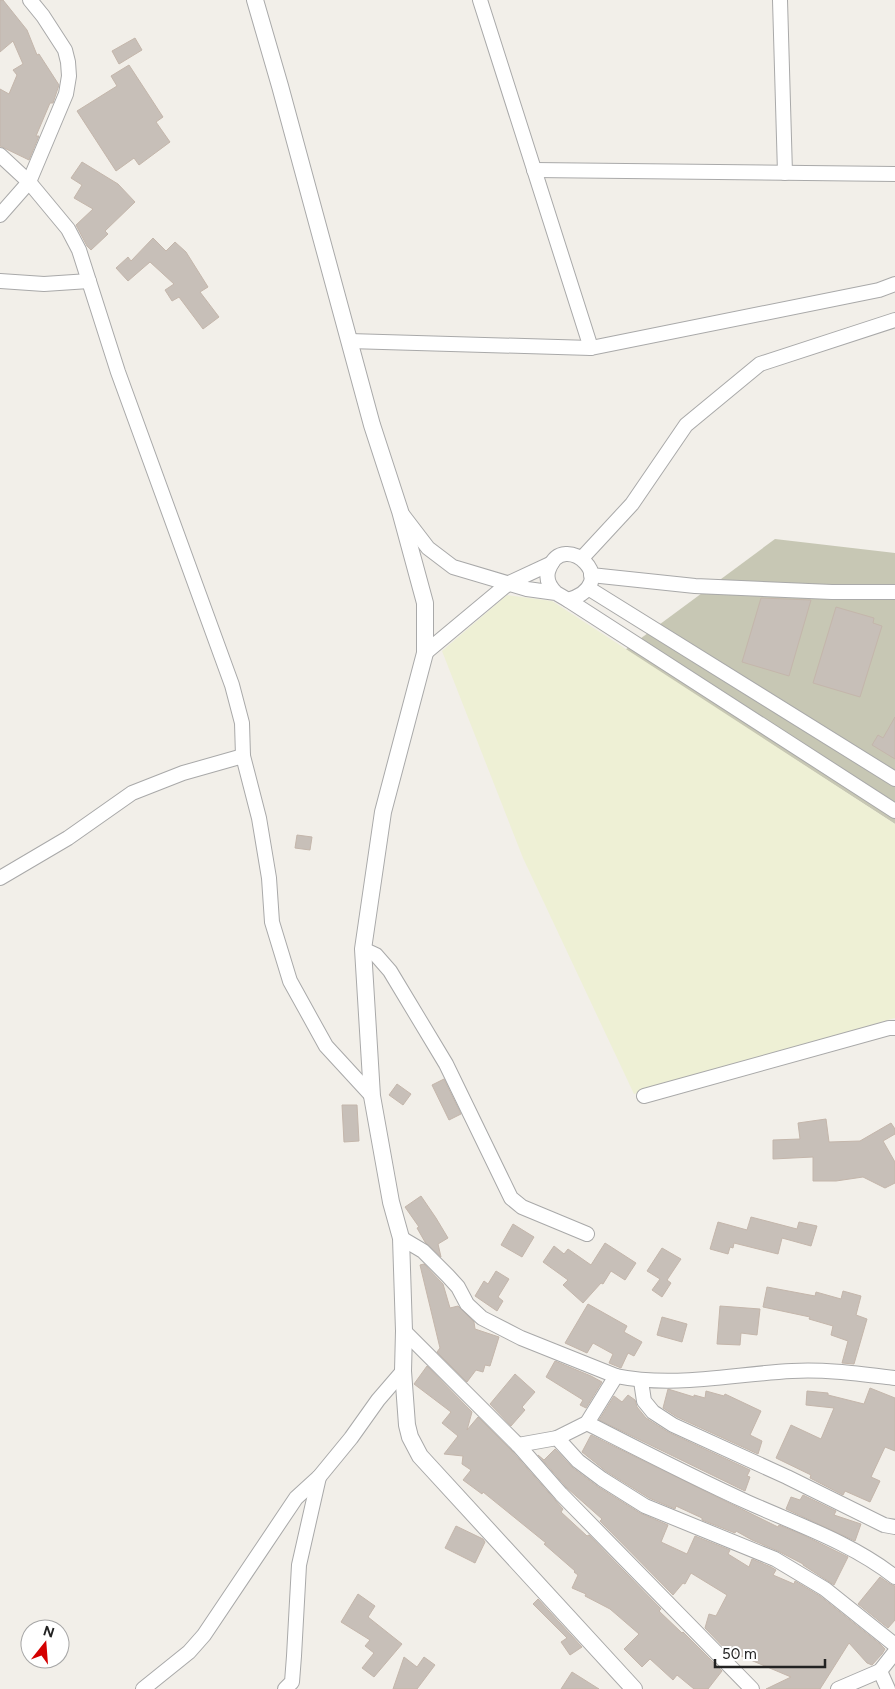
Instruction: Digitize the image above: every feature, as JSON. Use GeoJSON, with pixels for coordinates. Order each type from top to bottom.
{"type":"FeatureCollection","features":[{"type":"Feature","properties":{"kind":"street"},"geometry":{"type":"LineString","coordinates":[[1,214],[29,182],[66,94],[69,76],[65,50],[30,0]]}},
{"type":"Feature","properties":{"kind":"street"},"geometry":{"type":"LineString","coordinates":[[255,0],[372,425],[400,511],[425,604],[425,653],[384,812],[363,948],[372,1096],[391,1202],[401,1238],[404,1331],[403,1371],[407,1425],[410,1437],[420,1456],[634,1689]]}},
{"type":"Feature","properties":{"kind":"street"},"geometry":{"type":"LineString","coordinates":[[480,0],[591,348]]}},
{"type":"Feature","properties":{"kind":"street"},"geometry":{"type":"LineString","coordinates":[[780,0],[786,173]]}},
{"type":"Feature","properties":{"kind":"street"},"geometry":{"type":"LineString","coordinates":[[0,155],[29,182],[68,229],[79,250],[118,372],[232,685],[242,723],[243,756],[259,818],[272,922],[290,981],[326,1046],[372,1096]]}},
{"type":"Feature","properties":{"kind":"street"},"geometry":{"type":"LineString","coordinates":[[534,170],[895,174]]}},
{"type":"Feature","properties":{"kind":"street"},"geometry":{"type":"LineString","coordinates":[[0,281],[44,284],[89,281]]}},
{"type":"Feature","properties":{"kind":"street"},"geometry":{"type":"LineString","coordinates":[[349,341],[591,348],[879,290],[895,284]]}},
{"type":"Feature","properties":{"kind":"street"},"geometry":{"type":"LineString","coordinates":[[582,558],[632,504],[686,426],[760,364],[895,320]]}},
{"type":"Feature","properties":{"kind":"street"},"geometry":{"type":"LineString","coordinates":[[400,511],[428,548],[453,567],[509,583],[527,589],[562,596],[583,594],[590,582],[587,563],[576,555],[562,555],[552,563],[509,583],[425,653]]}},
{"type":"Feature","properties":{"kind":"street"},"geometry":{"type":"LineString","coordinates":[[552,563],[548,569],[548,582],[562,596],[895,811]]}},
{"type":"Feature","properties":{"kind":"street"},"geometry":{"type":"LineString","coordinates":[[590,582],[832,592],[895,592]]}},
{"type":"Feature","properties":{"kind":"street"},"geometry":{"type":"LineString","coordinates":[[590,582],[895,778]]}},
{"type":"Feature","properties":{"kind":"street"},"geometry":{"type":"LineString","coordinates":[[0,878],[68,838],[132,793],[183,772],[243,756]]}},
{"type":"Feature","properties":{"kind":"street"},"geometry":{"type":"LineString","coordinates":[[363,948],[373,952],[390,971],[446,1064],[510,1198],[522,1208],[587,1234]]}},
{"type":"Feature","properties":{"kind":"street"},"geometry":{"type":"LineString","coordinates":[[644,1096],[889,1028],[895,1028]]}},
{"type":"Feature","properties":{"kind":"street"},"geometry":{"type":"LineString","coordinates":[[401,1238],[423,1251],[458,1287],[467,1304],[482,1318],[521,1338],[616,1376],[641,1381],[714,1379],[792,1371],[829,1371],[895,1378]]}},
{"type":"Feature","properties":{"kind":"street"},"geometry":{"type":"LineString","coordinates":[[404,1331],[518,1445],[561,1494],[752,1689]]}},
{"type":"Feature","properties":{"kind":"street"},"geometry":{"type":"LineString","coordinates":[[143,1689],[189,1652],[204,1635],[296,1498],[319,1477],[351,1438],[378,1400],[403,1371]]}},
{"type":"Feature","properties":{"kind":"street"},"geometry":{"type":"LineString","coordinates":[[518,1445],[557,1438],[586,1423],[616,1376]]}},
{"type":"Feature","properties":{"kind":"street"},"geometry":{"type":"LineString","coordinates":[[641,1381],[644,1401],[653,1412],[672,1425],[787,1477],[890,1528],[895,1527]]}},
{"type":"Feature","properties":{"kind":"street"},"geometry":{"type":"LineString","coordinates":[[586,1423],[711,1486],[848,1547],[879,1564],[895,1577]]}},
{"type":"Feature","properties":{"kind":"street"},"geometry":{"type":"LineString","coordinates":[[557,1438],[578,1461],[644,1506],[775,1559],[825,1588],[895,1644]]}},
{"type":"Feature","properties":{"kind":"street"},"geometry":{"type":"LineString","coordinates":[[290,1687],[296,1629],[298,1565],[319,1477]]}},
{"type":"Feature","properties":{"kind":"street"},"geometry":{"type":"LineString","coordinates":[[838,1689],[880,1671],[895,1652]]}},
{"type":"Feature","properties":{"kind":"street"},"geometry":{"type":"LineString","coordinates":[[880,1671],[888,1689]]}},
{"type":"Feature","properties":{"kind":"shaded area"},"geometry":{"type":"Polygon","coordinates":[[[775,539],[895,553],[895,824],[625,650],[775,539]]]}},
{"type":"Feature","properties":{"kind":"shaded area"},"geometry":{"type":"Polygon","coordinates":[[[507,595],[552,601],[895,824],[895,1018],[634,1094],[523,858],[442,651],[507,595]]]}},
{"type":"Feature","properties":{"kind":"building"},"geometry":{"type":"Polygon","coordinates":[[[0,0],[3,0],[27,30],[37,55],[39,54],[59,85],[53,103],[50,103],[36,136],[39,136],[29,160],[0,146],[0,89],[9,94],[17,75],[13,70],[23,64],[13,41],[0,52],[0,0]]]}},
{"type":"Feature","properties":{"kind":"building"},"geometry":{"type":"Polygon","coordinates":[[[135,38],[142,50],[119,64],[112,51],[135,38]]]}},
{"type":"Feature","properties":{"kind":"building"},"geometry":{"type":"Polygon","coordinates":[[[129,65],[163,117],[156,122],[170,142],[139,165],[134,158],[116,171],[77,111],[117,86],[111,76],[129,65]]]}},
{"type":"Feature","properties":{"kind":"building"},"geometry":{"type":"Polygon","coordinates":[[[82,162],[118,184],[135,202],[105,231],[108,234],[91,250],[76,225],[93,209],[74,198],[82,185],[71,178],[82,162]]]}},
{"type":"Feature","properties":{"kind":"building"},"geometry":{"type":"Polygon","coordinates":[[[153,238],[166,251],[175,242],[186,252],[208,287],[200,292],[219,317],[203,329],[179,297],[172,301],[165,290],[174,284],[150,262],[128,281],[116,268],[128,257],[131,261],[153,238]]]}},
{"type":"Feature","properties":{"kind":"building"},"geometry":{"type":"Polygon","coordinates":[[[761,598],[811,600],[789,676],[742,662],[761,598]]]}},
{"type":"Feature","properties":{"kind":"building"},"geometry":{"type":"Polygon","coordinates":[[[836,607],[874,618],[873,623],[882,626],[860,697],[813,683],[836,607]]]}},
{"type":"Feature","properties":{"kind":"building"},"geometry":{"type":"Polygon","coordinates":[[[895,717],[895,759],[872,745],[878,735],[883,738],[895,717]]]}},
{"type":"Feature","properties":{"kind":"building"},"geometry":{"type":"Polygon","coordinates":[[[297,835],[312,837],[310,850],[295,848],[297,835]]]}},
{"type":"Feature","properties":{"kind":"building"},"geometry":{"type":"Polygon","coordinates":[[[444,1079],[461,1114],[449,1120],[432,1085],[444,1079]]]}},
{"type":"Feature","properties":{"kind":"building"},"geometry":{"type":"Polygon","coordinates":[[[397,1084],[411,1094],[403,1105],[389,1095],[397,1084]]]}},
{"type":"Feature","properties":{"kind":"building"},"geometry":{"type":"Polygon","coordinates":[[[342,1105],[357,1105],[359,1141],[344,1142],[342,1105]]]}},
{"type":"Feature","properties":{"kind":"building"},"geometry":{"type":"Polygon","coordinates":[[[826,1119],[829,1142],[860,1141],[891,1123],[895,1129],[895,1134],[883,1141],[895,1162],[895,1183],[885,1188],[863,1177],[836,1181],[813,1181],[813,1157],[773,1159],[773,1140],[800,1139],[798,1123],[826,1119]]]}},
{"type":"Feature","properties":{"kind":"building"},"geometry":{"type":"Polygon","coordinates":[[[421,1196],[448,1238],[438,1244],[441,1257],[425,1242],[417,1228],[419,1227],[405,1207],[421,1196]]]}},
{"type":"Feature","properties":{"kind":"building"},"geometry":{"type":"Polygon","coordinates":[[[751,1217],[797,1229],[799,1222],[817,1226],[811,1246],[782,1238],[778,1254],[734,1243],[733,1248],[730,1247],[728,1254],[710,1249],[718,1222],[747,1230],[751,1217]]]}},
{"type":"Feature","properties":{"kind":"building"},"geometry":{"type":"Polygon","coordinates":[[[513,1224],[534,1237],[522,1257],[501,1245],[513,1224]]]}},
{"type":"Feature","properties":{"kind":"building"},"geometry":{"type":"Polygon","coordinates":[[[605,1243],[636,1263],[625,1280],[611,1271],[603,1284],[601,1283],[583,1303],[563,1285],[568,1280],[543,1262],[554,1246],[564,1254],[568,1249],[591,1265],[605,1243]]]}},
{"type":"Feature","properties":{"kind":"building"},"geometry":{"type":"Polygon","coordinates":[[[662,1248],[681,1259],[667,1280],[671,1283],[662,1297],[652,1290],[660,1279],[647,1271],[662,1248]]]}},
{"type":"Feature","properties":{"kind":"building"},"geometry":{"type":"Polygon","coordinates":[[[424,1264],[443,1284],[450,1308],[458,1306],[474,1322],[475,1329],[499,1337],[490,1366],[485,1365],[483,1372],[476,1370],[467,1382],[437,1352],[440,1348],[420,1265],[424,1264]]]}},
{"type":"Feature","properties":{"kind":"building"},"geometry":{"type":"Polygon","coordinates":[[[496,1271],[509,1279],[498,1297],[503,1301],[497,1311],[475,1296],[484,1281],[488,1284],[496,1271]]]}},
{"type":"Feature","properties":{"kind":"building"},"geometry":{"type":"Polygon","coordinates":[[[767,1287],[815,1296],[816,1292],[841,1299],[843,1291],[861,1296],[856,1315],[867,1319],[854,1364],[842,1363],[848,1341],[831,1335],[833,1326],[809,1319],[810,1317],[763,1307],[767,1287]]]}},
{"type":"Feature","properties":{"kind":"building"},"geometry":{"type":"Polygon","coordinates":[[[588,1304],[627,1326],[624,1332],[642,1342],[634,1356],[628,1353],[621,1368],[609,1363],[613,1354],[593,1343],[587,1353],[565,1343],[588,1304]]]}},
{"type":"Feature","properties":{"kind":"building"},"geometry":{"type":"Polygon","coordinates":[[[720,1306],[760,1309],[757,1335],[741,1333],[740,1345],[717,1344],[720,1306]]]}},
{"type":"Feature","properties":{"kind":"building"},"geometry":{"type":"Polygon","coordinates":[[[662,1317],[687,1324],[682,1342],[657,1335],[662,1317]]]}},
{"type":"Feature","properties":{"kind":"building"},"geometry":{"type":"Polygon","coordinates":[[[555,1361],[602,1382],[586,1408],[580,1405],[583,1400],[546,1377],[555,1361]]]}},
{"type":"Feature","properties":{"kind":"building"},"geometry":{"type":"Polygon","coordinates":[[[427,1366],[472,1412],[467,1430],[478,1417],[512,1451],[563,1509],[561,1512],[587,1536],[589,1535],[661,1609],[659,1611],[722,1671],[708,1689],[694,1689],[677,1675],[673,1680],[650,1659],[642,1667],[624,1649],[639,1634],[610,1609],[585,1596],[586,1594],[572,1588],[578,1575],[575,1571],[544,1544],[546,1543],[483,1492],[482,1494],[463,1480],[471,1470],[462,1464],[463,1456],[444,1454],[458,1436],[442,1423],[451,1412],[414,1384],[427,1366]]]}},
{"type":"Feature","properties":{"kind":"building"},"geometry":{"type":"Polygon","coordinates":[[[515,1374],[535,1392],[522,1407],[525,1410],[511,1426],[490,1404],[515,1374]]]}},
{"type":"Feature","properties":{"kind":"building"},"geometry":{"type":"Polygon","coordinates":[[[870,1388],[895,1398],[895,1451],[885,1447],[871,1477],[880,1481],[870,1502],[845,1491],[843,1495],[810,1478],[811,1475],[776,1458],[791,1425],[821,1439],[834,1408],[806,1405],[807,1391],[828,1393],[828,1395],[864,1404],[870,1388]]]}},
{"type":"Feature","properties":{"kind":"building"},"geometry":{"type":"Polygon","coordinates":[[[668,1389],[694,1397],[694,1395],[705,1398],[706,1391],[724,1396],[725,1394],[761,1411],[750,1435],[762,1441],[758,1454],[677,1417],[663,1408],[668,1389]]]}},
{"type":"Feature","properties":{"kind":"building"},"geometry":{"type":"Polygon","coordinates":[[[628,1395],[635,1400],[637,1407],[646,1418],[668,1432],[750,1470],[747,1476],[750,1477],[745,1491],[599,1420],[614,1396],[622,1402],[628,1395]]]}},
{"type":"Feature","properties":{"kind":"building"},"geometry":{"type":"Polygon","coordinates":[[[591,1435],[778,1527],[779,1525],[801,1534],[848,1557],[834,1585],[803,1564],[736,1531],[735,1533],[702,1520],[702,1518],[676,1506],[675,1509],[649,1498],[607,1472],[582,1452],[591,1435]]]}},
{"type":"Feature","properties":{"kind":"building"},"geometry":{"type":"Polygon","coordinates":[[[555,1449],[573,1468],[597,1486],[640,1513],[668,1525],[661,1542],[687,1554],[695,1536],[730,1550],[728,1554],[749,1567],[752,1559],[771,1567],[776,1570],[773,1575],[794,1584],[795,1581],[820,1596],[880,1644],[885,1649],[882,1654],[872,1665],[867,1663],[849,1643],[820,1689],[766,1689],[791,1677],[734,1653],[732,1656],[705,1628],[709,1614],[716,1616],[727,1595],[691,1573],[685,1584],[683,1583],[673,1595],[600,1521],[602,1519],[567,1488],[538,1455],[544,1460],[555,1449]]]}},
{"type":"Feature","properties":{"kind":"building"},"geometry":{"type":"Polygon","coordinates":[[[803,1495],[836,1511],[834,1515],[861,1524],[855,1541],[786,1509],[791,1497],[800,1500],[803,1495]]]}},
{"type":"Feature","properties":{"kind":"building"},"geometry":{"type":"Polygon","coordinates":[[[456,1526],[483,1539],[485,1542],[475,1563],[445,1548],[456,1526]]]}},
{"type":"Feature","properties":{"kind":"building"},"geometry":{"type":"Polygon","coordinates":[[[880,1577],[895,1586],[895,1620],[888,1628],[858,1604],[880,1577]]]}},
{"type":"Feature","properties":{"kind":"building"},"geometry":{"type":"Polygon","coordinates":[[[358,1594],[375,1606],[368,1617],[402,1644],[374,1677],[362,1668],[374,1653],[365,1646],[370,1640],[341,1622],[358,1594]]]}},
{"type":"Feature","properties":{"kind":"building"},"geometry":{"type":"Polygon","coordinates":[[[538,1599],[582,1647],[570,1655],[561,1642],[567,1638],[533,1604],[538,1599]]]}},
{"type":"Feature","properties":{"kind":"building"},"geometry":{"type":"Polygon","coordinates":[[[404,1657],[417,1667],[424,1657],[435,1665],[417,1689],[393,1689],[404,1657]]]}},
{"type":"Feature","properties":{"kind":"building"},"geometry":{"type":"Polygon","coordinates":[[[572,1672],[599,1689],[561,1689],[572,1672]]]}}]}
